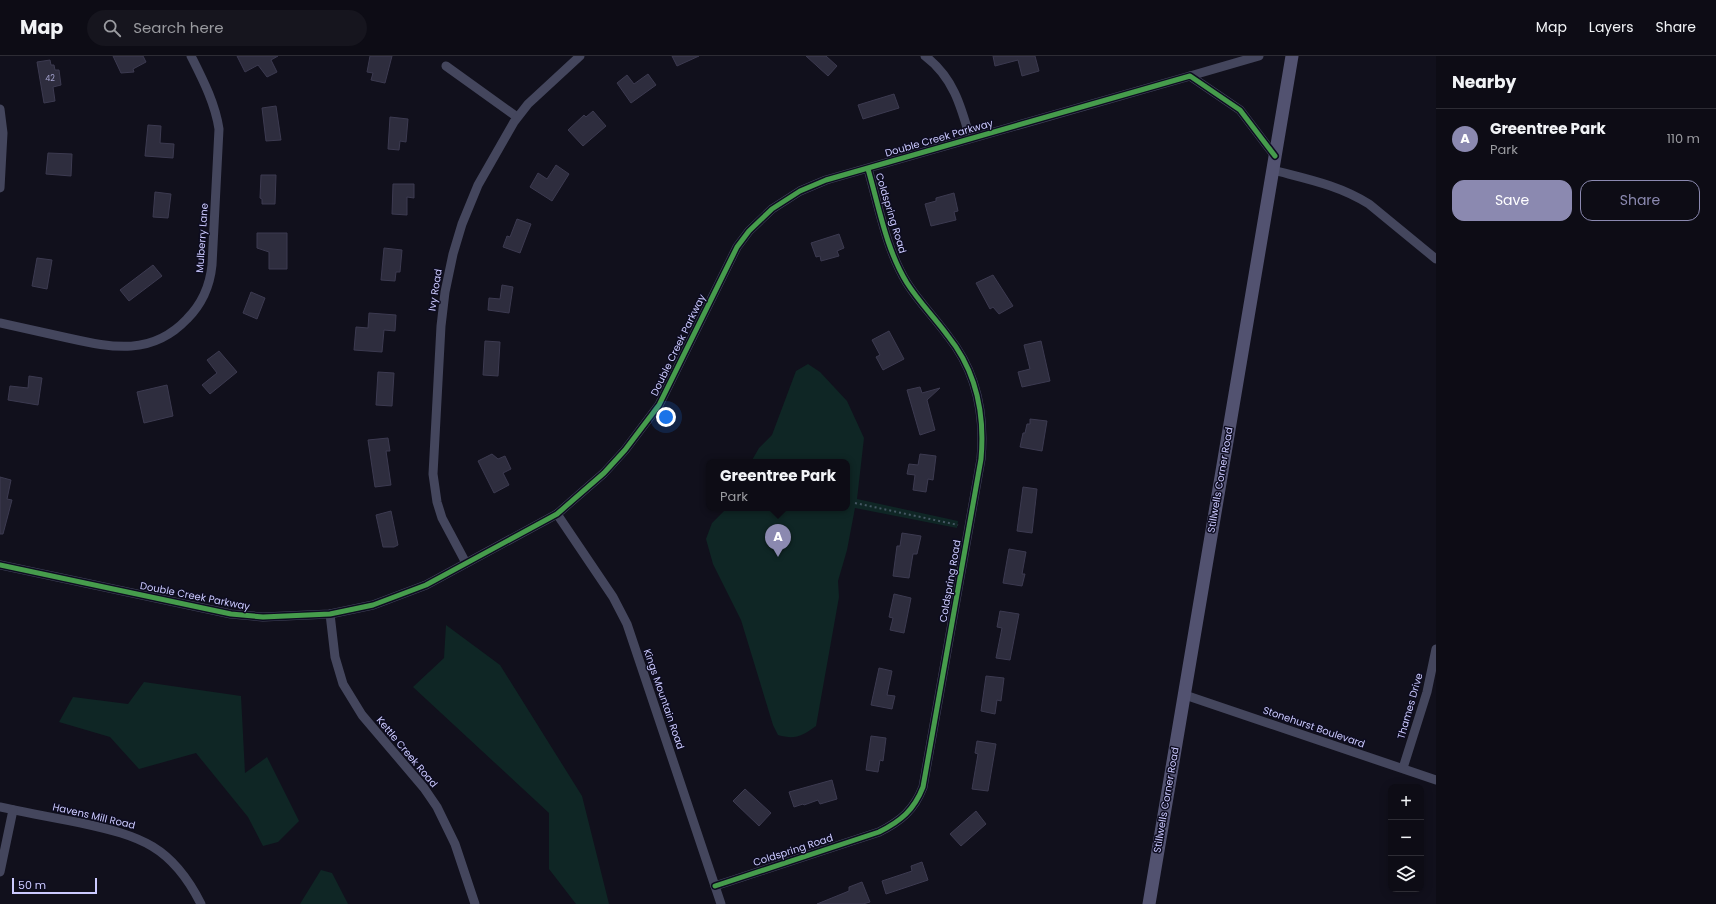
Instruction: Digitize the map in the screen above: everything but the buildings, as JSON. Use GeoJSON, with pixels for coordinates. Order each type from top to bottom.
{"type":"FeatureCollection","features":[{"type":"Feature","properties":{"kind":"street","name":"Mulberry Lane"},"geometry":{"type":"LineString","coordinates":[[0,324],[104,346],[126,348],[144,345],[166,336],[184,323],[198,306],[209,282],[212,265],[219,129],[217,114],[211,97],[191,56]]}},
{"type":"Feature","properties":{"kind":"street","name":"Ivy Road"},"geometry":{"type":"LineString","coordinates":[[466,563],[444,523],[435,492],[434,474],[442,320],[451,262],[462,224],[478,185],[517,117],[528,104],[580,56]]}},
{"type":"Feature","properties":{"kind":"street"},"geometry":{"type":"LineString","coordinates":[[925,56],[949,80],[958,96],[970,138]]}},
{"type":"Feature","properties":{"kind":"street","name":"Double Creek Parkway"},"geometry":{"type":"LineString","coordinates":[[0,565],[231,614],[263,617],[330,614],[373,605],[426,585],[557,514],[609,467],[643,428],[659,405],[674,378],[728,262],[749,231],[772,209],[800,191],[826,180],[1259,56]]}},
{"type":"Feature","properties":{"kind":"street","name":"Stillwells Corner Road"},"geometry":{"type":"LineString","coordinates":[[1148,904],[1292,56]]}},
{"type":"Feature","properties":{"kind":"street"},"geometry":{"type":"LineString","coordinates":[[446,66],[517,117]]}},
{"type":"Feature","properties":{"kind":"street"},"geometry":{"type":"LineString","coordinates":[[1190,76],[1240,110],[1275,156]]}},
{"type":"Feature","properties":{"kind":"street"},"geometry":{"type":"LineString","coordinates":[[0,109],[3,133],[0,188]]}},
{"type":"Feature","properties":{"kind":"street","name":"Coldspring Road"},"geometry":{"type":"LineString","coordinates":[[715,886],[878,832],[893,825],[908,814],[915,805],[923,787],[981,459],[981,416],[976,387],[958,350],[917,298],[899,268],[888,240],[868,169]]}},
{"type":"Feature","properties":{"kind":"street"},"geometry":{"type":"LineString","coordinates":[[1273,170],[1329,184],[1358,197],[1369,204],[1436,259]]}},
{"type":"Feature","properties":{"kind":"street","name":"Kings Mountain Road"},"geometry":{"type":"LineString","coordinates":[[557,514],[613,597],[627,624],[721,904]]}},
{"type":"Feature","properties":{"kind":"street","name":"Kettle Creek Road"},"geometry":{"type":"LineString","coordinates":[[330,614],[335,657],[342,684],[362,715],[424,788],[437,808],[455,844],[475,904]]}},
{"type":"Feature","properties":{"kind":"street","name":"Thames Drive"},"geometry":{"type":"LineString","coordinates":[[1402,768],[1425,699],[1436,649]]}},
{"type":"Feature","properties":{"kind":"street","name":"Stonehurst Boulevard"},"geometry":{"type":"LineString","coordinates":[[1184,695],[1436,780]]}},
{"type":"Feature","properties":{"kind":"street","name":"Havens Mill Road"},"geometry":{"type":"LineString","coordinates":[[0,807],[112,830],[140,839],[153,846],[173,862],[183,874],[201,904]]}},
{"type":"Feature","properties":{"kind":"street"},"geometry":{"type":"LineString","coordinates":[[0,872],[13,810]]}},
{"type":"Feature","properties":{"kind":"path"},"geometry":{"type":"LineString","coordinates":[[855,503],[958,525]]}},
{"type":"Feature","properties":{"kind":"green space"},"geometry":{"type":"Polygon","coordinates":[[[808,364],[820,372],[847,401],[864,438],[857,499],[958,521],[957,528],[855,508],[847,550],[838,581],[839,597],[816,726],[802,735],[789,737],[778,735],[773,725],[741,620],[713,564],[706,539],[712,523],[724,511],[850,511],[850,459],[753,459],[759,448],[772,435],[796,371],[808,364]]]}},
{"type":"Feature","properties":{"kind":"green space"},"geometry":{"type":"Polygon","coordinates":[[[446,625],[500,665],[582,796],[609,904],[576,904],[549,869],[549,813],[413,687],[444,658],[446,625]]]}},
{"type":"Feature","properties":{"kind":"green space"},"geometry":{"type":"Polygon","coordinates":[[[144,682],[241,696],[245,773],[267,757],[299,821],[278,842],[263,846],[248,817],[196,753],[139,769],[110,737],[59,722],[73,697],[128,704],[144,682]]]}},
{"type":"Feature","properties":{"kind":"green space"},"geometry":{"type":"Polygon","coordinates":[[[321,870],[332,873],[348,904],[300,904],[321,870]]]}},
{"type":"Feature","properties":{"kind":"cycle path"},"geometry":{"type":"LineString","coordinates":[[0,565],[231,614],[263,617],[330,614],[373,605],[426,585],[557,514],[604,473],[625,450],[659,405],[737,247],[749,231],[772,209],[800,191],[826,180],[1190,76],[1240,110],[1275,156]]}},
{"type":"Feature","properties":{"kind":"cycle path"},"geometry":{"type":"LineString","coordinates":[[715,886],[879,832],[894,824],[906,814],[915,802],[923,787],[981,459],[982,426],[977,394],[966,364],[948,336],[907,283],[900,270],[888,242],[868,169]]}},
{"type":"Feature","properties":{"kind":"place","name":"Greentree Park"},"geometry":{"type":"Point","coordinates":[778,557]}}]}
